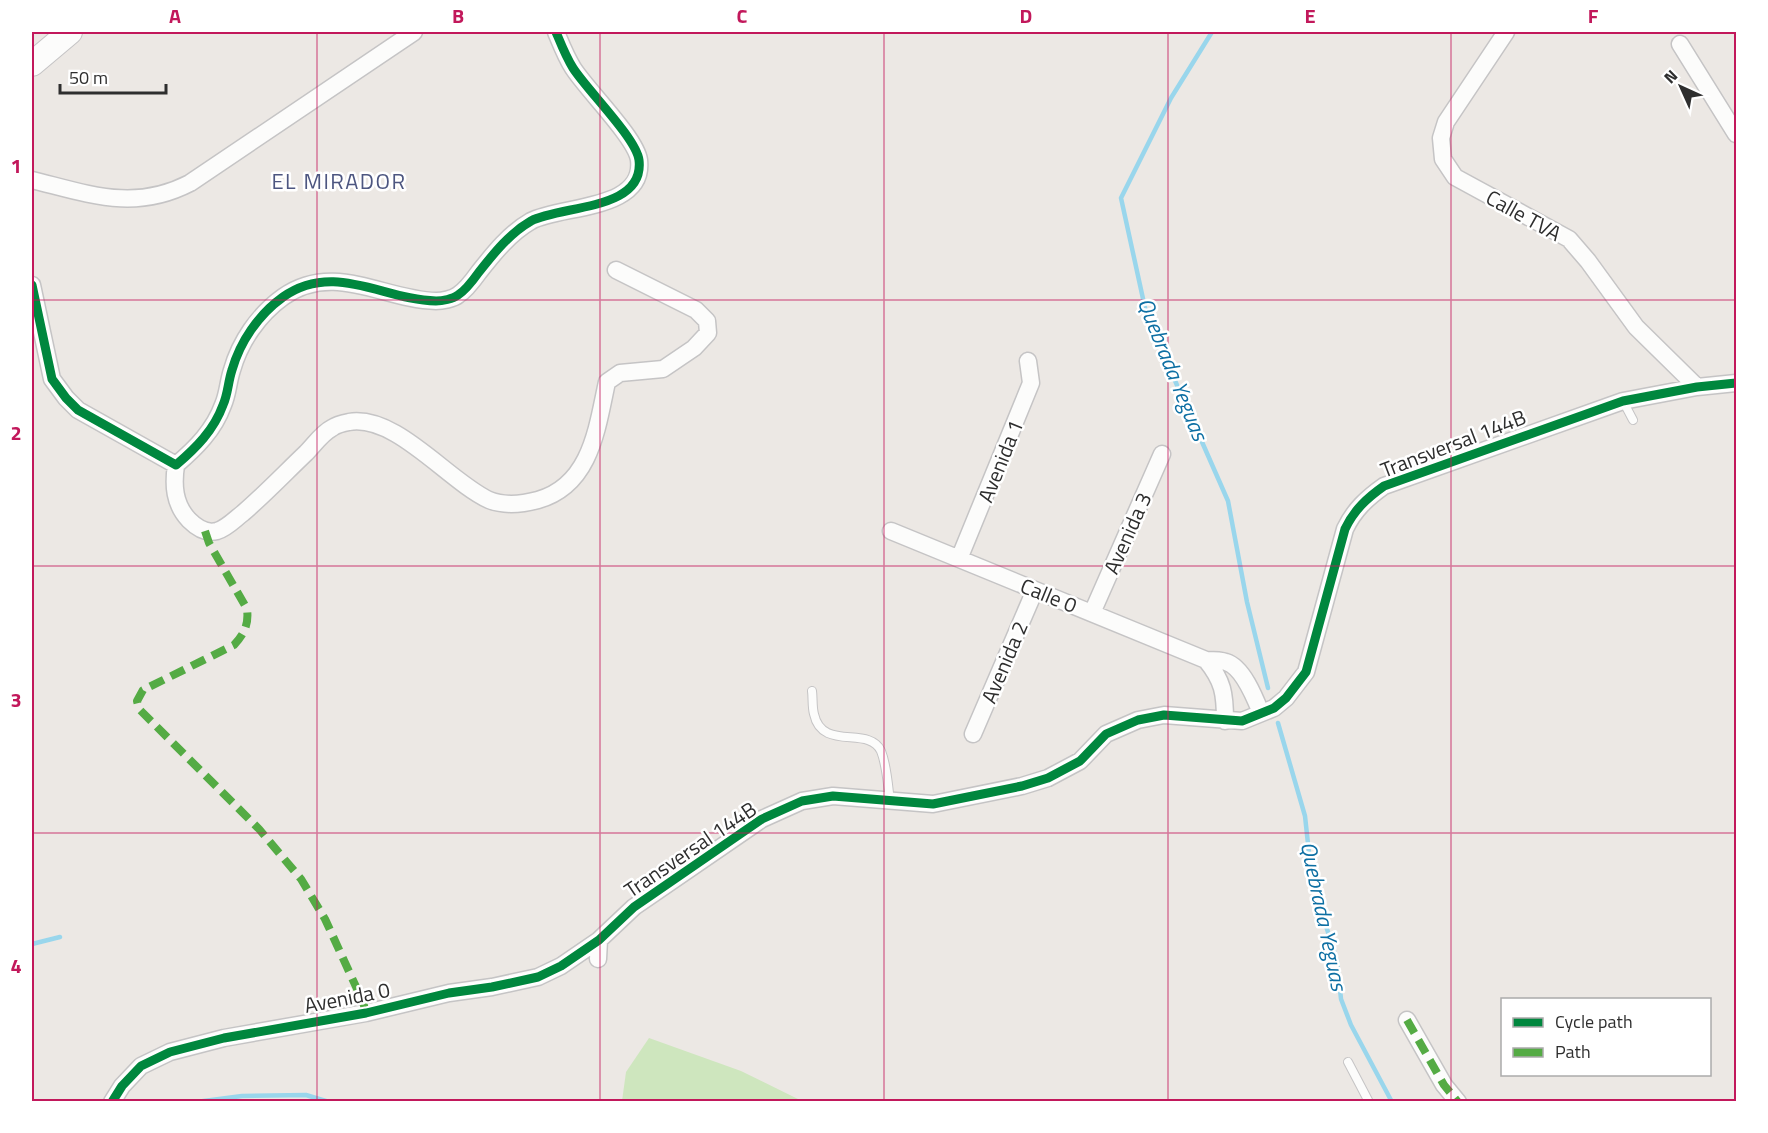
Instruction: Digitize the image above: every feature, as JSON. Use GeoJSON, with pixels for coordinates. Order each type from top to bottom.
{"type":"FeatureCollection","features":[{"type":"Feature","properties":{"kind":"main road"},"geometry":{"type":"LineString","coordinates":[[32,63],[70,32]]}},
{"type":"Feature","properties":{"kind":"street"},"geometry":{"type":"LineString","coordinates":[[32,180],[107,198],[156,197],[173,192],[414,32]]}},
{"type":"Feature","properties":{"kind":"street"},"geometry":{"type":"LineString","coordinates":[[556,32],[572,66],[588,90],[632,142],[639,159],[637,177],[627,190],[609,200],[574,211],[547,214],[530,222],[509,238],[458,296],[440,301],[412,299],[388,291],[340,281],[312,284],[283,297],[258,321],[242,342],[231,370],[224,404],[214,424],[205,437],[176,465],[173,483],[176,498],[185,515],[195,526],[205,531],[216,531],[227,526],[260,498],[332,428],[350,422],[369,422],[404,438],[490,500],[519,504],[547,498],[565,487],[579,472],[590,452],[607,382],[620,373],[663,369],[679,360],[708,333],[706,321],[696,310],[616,270]]}},
{"type":"Feature","properties":{"kind":"street","name":"Calle TVA"},"geometry":{"type":"LineString","coordinates":[[1506,32],[1446,122],[1442,138],[1443,159],[1455,177],[1569,239],[1636,327],[1697,387]]}},
{"type":"Feature","properties":{"kind":"street"},"geometry":{"type":"LineString","coordinates":[[1680,44],[1737,134]]}},
{"type":"Feature","properties":{"kind":"street"},"geometry":{"type":"LineString","coordinates":[[32,285],[52,379],[66,398],[78,410],[176,465]]}},
{"type":"Feature","properties":{"kind":"street","name":"Avenida 1"},"geometry":{"type":"LineString","coordinates":[[959,559],[1031,383],[1028,361]]}},
{"type":"Feature","properties":{"kind":"street","name":"Transversal 144B"},"geometry":{"type":"LineString","coordinates":[[599,940],[634,907],[762,819],[802,801],[833,796],[933,804],[1022,786],[1048,778],[1080,761],[1106,734],[1138,720],[1164,715],[1242,721],[1274,708],[1286,698],[1306,672],[1345,529],[1352,515],[1366,499],[1384,486],[1398,479],[1623,401],[1697,387],[1737,383]]}},
{"type":"Feature","properties":{"kind":"street","name":"Avenida 3"},"geometry":{"type":"LineString","coordinates":[[1092,613],[1162,454]]}},
{"type":"Feature","properties":{"kind":"street","name":"Calle 0"},"geometry":{"type":"LineString","coordinates":[[891,531],[1206,660],[1228,662],[1250,688],[1261,713]]}},
{"type":"Feature","properties":{"kind":"street","name":"Avenida 2"},"geometry":{"type":"LineString","coordinates":[[973,734],[1035,590]]}},
{"type":"Feature","properties":{"kind":"street"},"geometry":{"type":"LineString","coordinates":[[1206,660],[1218,675],[1225,699],[1225,720]]}},
{"type":"Feature","properties":{"kind":"street"},"geometry":{"type":"LineString","coordinates":[[598,959],[599,940]]}},
{"type":"Feature","properties":{"kind":"street","name":"Avenida 0"},"geometry":{"type":"LineString","coordinates":[[112,1101],[122,1086],[141,1066],[170,1052],[224,1038],[366,1013],[449,993],[492,987],[538,976],[561,966],[599,940]]}},
{"type":"Feature","properties":{"kind":"street"},"geometry":{"type":"LineString","coordinates":[[1407,1020],[1444,1085],[1458,1101]]}},
{"type":"Feature","properties":{"kind":"lane"},"geometry":{"type":"LineString","coordinates":[[1623,401],[1633,420]]}},
{"type":"Feature","properties":{"kind":"lane"},"geometry":{"type":"LineString","coordinates":[[812,691],[814,714],[817,723],[824,731],[834,736],[868,740],[881,752],[890,802]]}},
{"type":"Feature","properties":{"kind":"lane"},"geometry":{"type":"LineString","coordinates":[[1347,1062],[1369,1101]]}},
{"type":"Feature","properties":{"kind":"green space"},"geometry":{"type":"Polygon","coordinates":[[[649,1038],[741,1071],[802,1101],[622,1101],[626,1072],[649,1038]]]}},
{"type":"Feature","properties":{"kind":"waterway","name":"Quebrada Yeguas"},"geometry":{"type":"LineString","coordinates":[[1212,32],[1171,98],[1121,198],[1147,317],[1228,501],[1247,602],[1268,688]]}},
{"type":"Feature","properties":{"kind":"waterway","name":"Quebrada Yeguas"},"geometry":{"type":"LineString","coordinates":[[1278,723],[1305,816],[1312,881],[1337,961],[1341,999],[1351,1025],[1392,1102]]}},
{"type":"Feature","properties":{"kind":"waterway"},"geometry":{"type":"LineString","coordinates":[[32,944],[60,937]]}},
{"type":"Feature","properties":{"kind":"waterway"},"geometry":{"type":"LineString","coordinates":[[196,1102],[242,1096],[306,1095],[329,1102]]}},
{"type":"Feature","properties":{"kind":"marked path"},"geometry":{"type":"LineString","coordinates":[[205,531],[209,543],[247,609],[245,629],[234,645],[143,690],[137,701],[139,709],[259,829],[301,879],[325,919],[366,1013]]}},
{"type":"Feature","properties":{"kind":"marked path"},"geometry":{"type":"LineString","coordinates":[[1407,1020],[1444,1085],[1458,1102]]}},
{"type":"Feature","properties":{"kind":"cycle path"},"geometry":{"type":"LineString","coordinates":[[32,285],[52,379],[66,398],[78,410],[176,465],[215,423],[225,401],[235,360],[245,339],[266,312],[283,297],[302,287],[321,282],[340,282],[417,299],[436,301],[450,299],[464,290],[503,244],[531,221],[598,204],[629,189],[637,177],[639,160],[636,151],[573,68],[556,32]]}},
{"type":"Feature","properties":{"kind":"cycle path"},"geometry":{"type":"LineString","coordinates":[[112,1102],[122,1086],[141,1066],[170,1052],[224,1038],[366,1013],[449,993],[538,977],[561,966],[599,940],[634,907],[762,819],[802,801],[833,796],[933,804],[1022,786],[1048,778],[1080,761],[1106,734],[1138,720],[1164,715],[1242,721],[1274,708],[1286,698],[1306,672],[1345,529],[1352,516],[1384,486],[1623,401],[1697,387],[1736,383]]}},
{"type":"Feature","properties":{"kind":"district","name":"EL MIRADOR"},"geometry":{"type":"Point","coordinates":[339,181]}}]}
